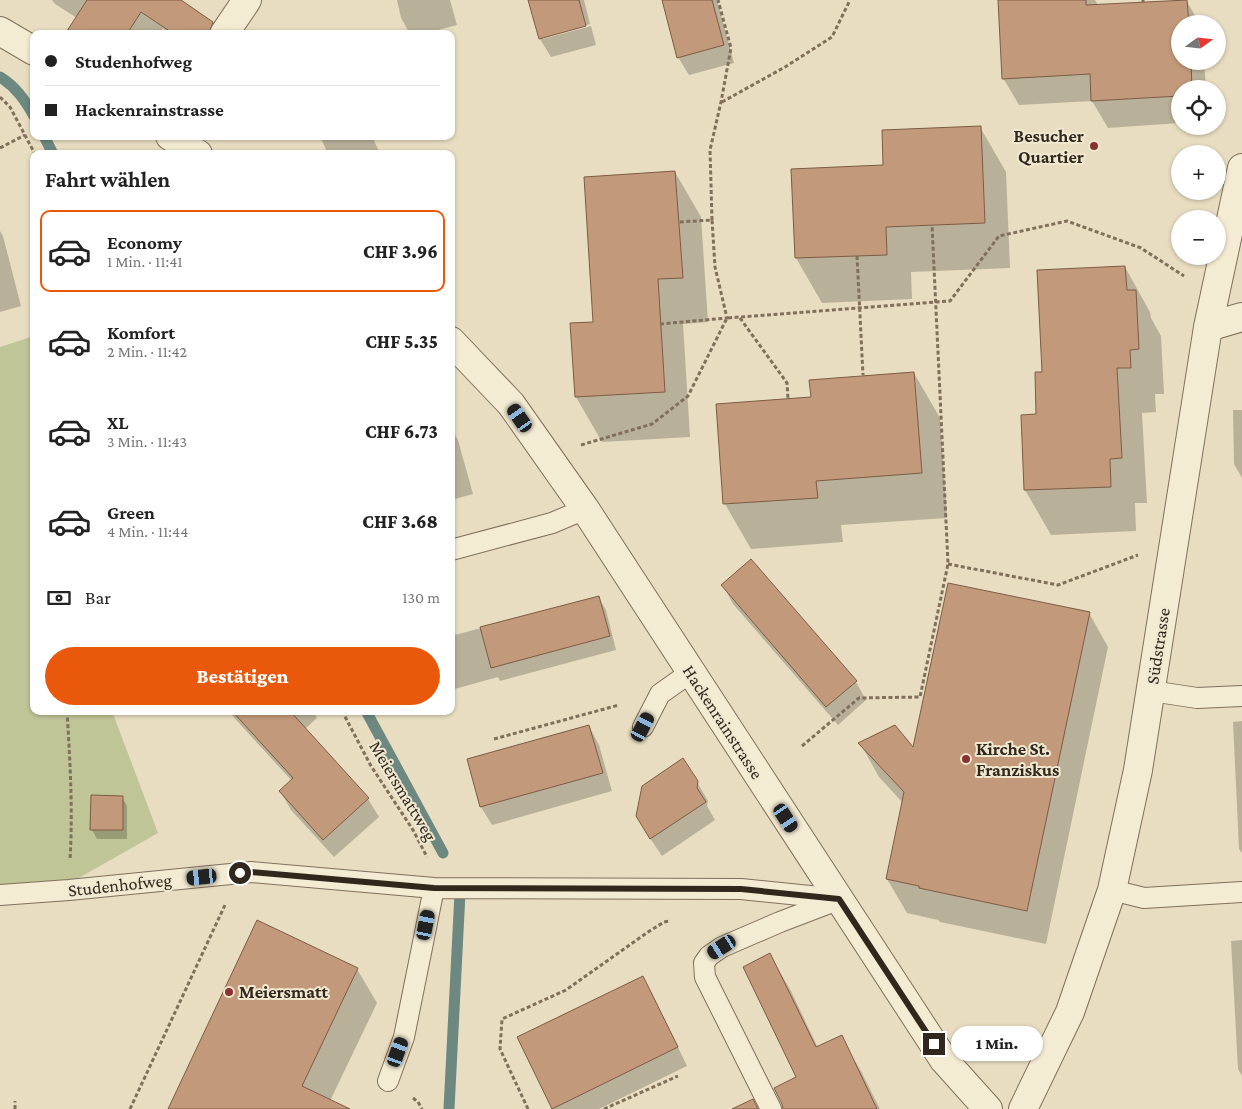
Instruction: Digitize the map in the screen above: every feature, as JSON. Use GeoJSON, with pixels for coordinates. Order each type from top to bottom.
{"type":"FeatureCollection","features":[{"type":"Feature","properties":{"kind":"street"},"geometry":{"type":"LineString","coordinates":[[227,30],[247,0]]}},
{"type":"Feature","properties":{"kind":"street"},"geometry":{"type":"LineString","coordinates":[[0,31],[30,49]]}},
{"type":"Feature","properties":{"kind":"street"},"geometry":{"type":"LineString","coordinates":[[176,140],[192,150]]}},
{"type":"Feature","properties":{"kind":"street","name":"Südstrasse"},"geometry":{"type":"LineString","coordinates":[[1023,1109],[1070,1012],[1112,890],[1138,770],[1208,328],[1242,168]]}},
{"type":"Feature","properties":{"kind":"street"},"geometry":{"type":"LineString","coordinates":[[1208,328],[1242,317]]}},
{"type":"Feature","properties":{"kind":"street","name":"Hackenrainstrasse"},"geometry":{"type":"LineString","coordinates":[[455,345],[511,404],[585,509],[944,1060],[988,1109]]}},
{"type":"Feature","properties":{"kind":"lane"},"geometry":{"type":"LineString","coordinates":[[455,549],[552,523],[585,509]]}},
{"type":"Feature","properties":{"kind":"lane"},"geometry":{"type":"LineString","coordinates":[[643,727],[660,694],[691,672]]}},
{"type":"Feature","properties":{"kind":"lane"},"geometry":{"type":"LineString","coordinates":[[1151,691],[1197,698],[1242,696]]}},
{"type":"Feature","properties":{"kind":"lane","name":"Studenhofweg"},"geometry":{"type":"LineString","coordinates":[[0,895],[251,872],[434,888],[741,889],[839,899]]}},
{"type":"Feature","properties":{"kind":"lane"},"geometry":{"type":"LineString","coordinates":[[388,1081],[404,1037],[434,888]]}},
{"type":"Feature","properties":{"kind":"lane"},"geometry":{"type":"LineString","coordinates":[[1112,890],[1144,898],[1242,892]]}},
{"type":"Feature","properties":{"kind":"lane"},"geometry":{"type":"LineString","coordinates":[[770,1109],[705,977],[704,963],[708,956],[722,947],[839,899]]}},
{"type":"Feature","properties":{"kind":"path"},"geometry":{"type":"LineString","coordinates":[[550,460],[571,448],[652,424],[688,396],[727,318],[715,267],[710,150],[731,48],[718,0]]}},
{"type":"Feature","properties":{"kind":"path"},"geometry":{"type":"LineString","coordinates":[[721,102],[786,67],[832,37],[850,0]]}},
{"type":"Feature","properties":{"kind":"path"},"geometry":{"type":"LineString","coordinates":[[0,97],[10,106],[33,150]]}},
{"type":"Feature","properties":{"kind":"path"},"geometry":{"type":"LineString","coordinates":[[0,148],[25,135]]}},
{"type":"Feature","properties":{"kind":"path"},"geometry":{"type":"LineString","coordinates":[[679,222],[712,220]]}},
{"type":"Feature","properties":{"kind":"path"},"geometry":{"type":"LineString","coordinates":[[660,324],[950,301],[999,236],[1067,221],[1141,248],[1216,297]]}},
{"type":"Feature","properties":{"kind":"path"},"geometry":{"type":"LineString","coordinates":[[802,746],[860,698],[920,697],[948,564],[932,225]]}},
{"type":"Feature","properties":{"kind":"path"},"geometry":{"type":"LineString","coordinates":[[857,256],[863,376]]}},
{"type":"Feature","properties":{"kind":"path"},"geometry":{"type":"LineString","coordinates":[[739,317],[787,383],[788,399]]}},
{"type":"Feature","properties":{"kind":"path"},"geometry":{"type":"LineString","coordinates":[[948,564],[1058,585],[1175,542]]}},
{"type":"Feature","properties":{"kind":"path"},"geometry":{"type":"LineString","coordinates":[[494,739],[660,694]]}},
{"type":"Feature","properties":{"kind":"path"},"geometry":{"type":"LineString","coordinates":[[67,715],[72,823],[69,890]]}},
{"type":"Feature","properties":{"kind":"path","name":"Meiersmattweg"},"geometry":{"type":"LineString","coordinates":[[344,715],[371,766],[413,830],[428,861],[434,888]]}},
{"type":"Feature","properties":{"kind":"path"},"geometry":{"type":"LineString","coordinates":[[130,1109],[240,873]]}},
{"type":"Feature","properties":{"kind":"path"},"geometry":{"type":"LineString","coordinates":[[528,1109],[500,1049],[502,1019],[566,990],[648,932],[664,922],[673,921]]}},
{"type":"Feature","properties":{"kind":"path"},"geometry":{"type":"LineString","coordinates":[[604,1109],[678,1076]]}},
{"type":"Feature","properties":{"kind":"path"},"geometry":{"type":"LineString","coordinates":[[15,1101],[15,1109]]}},
{"type":"Feature","properties":{"kind":"green space"},"geometry":{"type":"Polygon","coordinates":[[[30,337],[30,715],[114,715],[158,833],[77,879],[0,890],[0,347],[30,337]]]}},
{"type":"Feature","properties":{"kind":"building"},"geometry":{"type":"Polygon","coordinates":[[[87,0],[181,0],[213,22],[210,30],[168,30],[141,12],[130,30],[68,30],[87,0]]]}},
{"type":"Feature","properties":{"kind":"building"},"geometry":{"type":"Polygon","coordinates":[[[528,0],[579,0],[586,26],[539,39],[528,0]]]}},
{"type":"Feature","properties":{"kind":"building"},"geometry":{"type":"Polygon","coordinates":[[[662,0],[712,0],[724,45],[677,58],[662,0]]]}},
{"type":"Feature","properties":{"kind":"building"},"geometry":{"type":"Polygon","coordinates":[[[998,0],[1086,0],[1086,5],[1187,0],[1188,15],[1171,15],[1171,70],[1191,70],[1192,80],[1171,80],[1171,97],[1091,101],[1090,74],[1002,79],[998,0]]]}},
{"type":"Feature","properties":{"kind":"building"},"geometry":{"type":"Polygon","coordinates":[[[981,126],[985,223],[886,227],[887,255],[795,258],[791,169],[883,165],[882,130],[981,126]]]}},
{"type":"Feature","properties":{"kind":"building"},"geometry":{"type":"Polygon","coordinates":[[[675,171],[683,278],[658,279],[665,392],[575,397],[570,323],[593,322],[584,177],[675,171]]]}},
{"type":"Feature","properties":{"kind":"building"},"geometry":{"type":"Polygon","coordinates":[[[1125,266],[1127,290],[1136,290],[1139,349],[1130,350],[1131,368],[1117,368],[1122,458],[1110,459],[1111,487],[1024,490],[1021,415],[1036,414],[1035,372],[1042,372],[1037,270],[1125,266]]]}},
{"type":"Feature","properties":{"kind":"building"},"geometry":{"type":"Polygon","coordinates":[[[914,372],[922,473],[816,481],[818,498],[723,504],[716,404],[811,397],[809,380],[914,372]]]}},
{"type":"Feature","properties":{"kind":"building"},"geometry":{"type":"Polygon","coordinates":[[[751,559],[857,681],[826,707],[721,585],[751,559]]]}},
{"type":"Feature","properties":{"kind":"building","name":"Kirche St. Franziskus"},"geometry":{"type":"Polygon","coordinates":[[[948,583],[1090,612],[1027,911],[886,879],[904,792],[858,743],[895,725],[913,747],[948,583]]]}},
{"type":"Feature","properties":{"kind":"building"},"geometry":{"type":"Polygon","coordinates":[[[599,596],[610,636],[491,668],[480,627],[599,596]]]}},
{"type":"Feature","properties":{"kind":"building"},"geometry":{"type":"Polygon","coordinates":[[[236,715],[294,715],[369,798],[323,840],[279,791],[293,778],[236,715]]]}},
{"type":"Feature","properties":{"kind":"building"},"geometry":{"type":"Polygon","coordinates":[[[589,725],[603,773],[480,807],[467,759],[589,725]]]}},
{"type":"Feature","properties":{"kind":"building"},"geometry":{"type":"Polygon","coordinates":[[[683,758],[698,781],[697,788],[706,802],[650,839],[636,816],[642,786],[683,758]]]}},
{"type":"Feature","properties":{"kind":"building"},"geometry":{"type":"Polygon","coordinates":[[[91,795],[123,796],[123,830],[90,830],[91,795]]]}},
{"type":"Feature","properties":{"kind":"building"},"geometry":{"type":"Polygon","coordinates":[[[257,920],[358,968],[302,1086],[350,1109],[168,1109],[257,920]]]}},
{"type":"Feature","properties":{"kind":"building"},"geometry":{"type":"Polygon","coordinates":[[[770,953],[816,1047],[842,1035],[877,1109],[783,1109],[774,1088],[796,1077],[743,967],[770,953]]]}},
{"type":"Feature","properties":{"kind":"building"},"geometry":{"type":"Polygon","coordinates":[[[643,976],[678,1047],[552,1109],[517,1037],[643,976]]]}},
{"type":"Feature","properties":{"kind":"building"},"geometry":{"type":"Polygon","coordinates":[[[753,1099],[758,1109],[732,1109],[753,1099]]]}},
{"type":"Feature","properties":{"kind":"waterway"},"geometry":{"type":"LineString","coordinates":[[0,77],[20,94],[30,110]]}},
{"type":"Feature","properties":{"kind":"waterway"},"geometry":{"type":"LineString","coordinates":[[46,140],[51,150]]}},
{"type":"Feature","properties":{"kind":"waterway"},"geometry":{"type":"LineString","coordinates":[[368,715],[443,853]]}},
{"type":"Feature","properties":{"kind":"waterway"},"geometry":{"type":"LineString","coordinates":[[449,1109],[460,893]]}},
{"type":"Feature","properties":{"kind":"place","name":"Besucher Quartier"},"geometry":{"type":"Point","coordinates":[1094,146]}},
{"type":"Feature","properties":{"kind":"place","name":"Kirche St. Franziskus"},"geometry":{"type":"Point","coordinates":[966,759]}},
{"type":"Feature","properties":{"kind":"place","name":"Meiersmatt"},"geometry":{"type":"Point","coordinates":[229,992]}},
{"type":"Feature","properties":{"kind":"route"},"geometry":{"type":"LineString","coordinates":[[240,873],[251,872],[434,888],[741,889],[839,899],[934,1044]]}}]}
